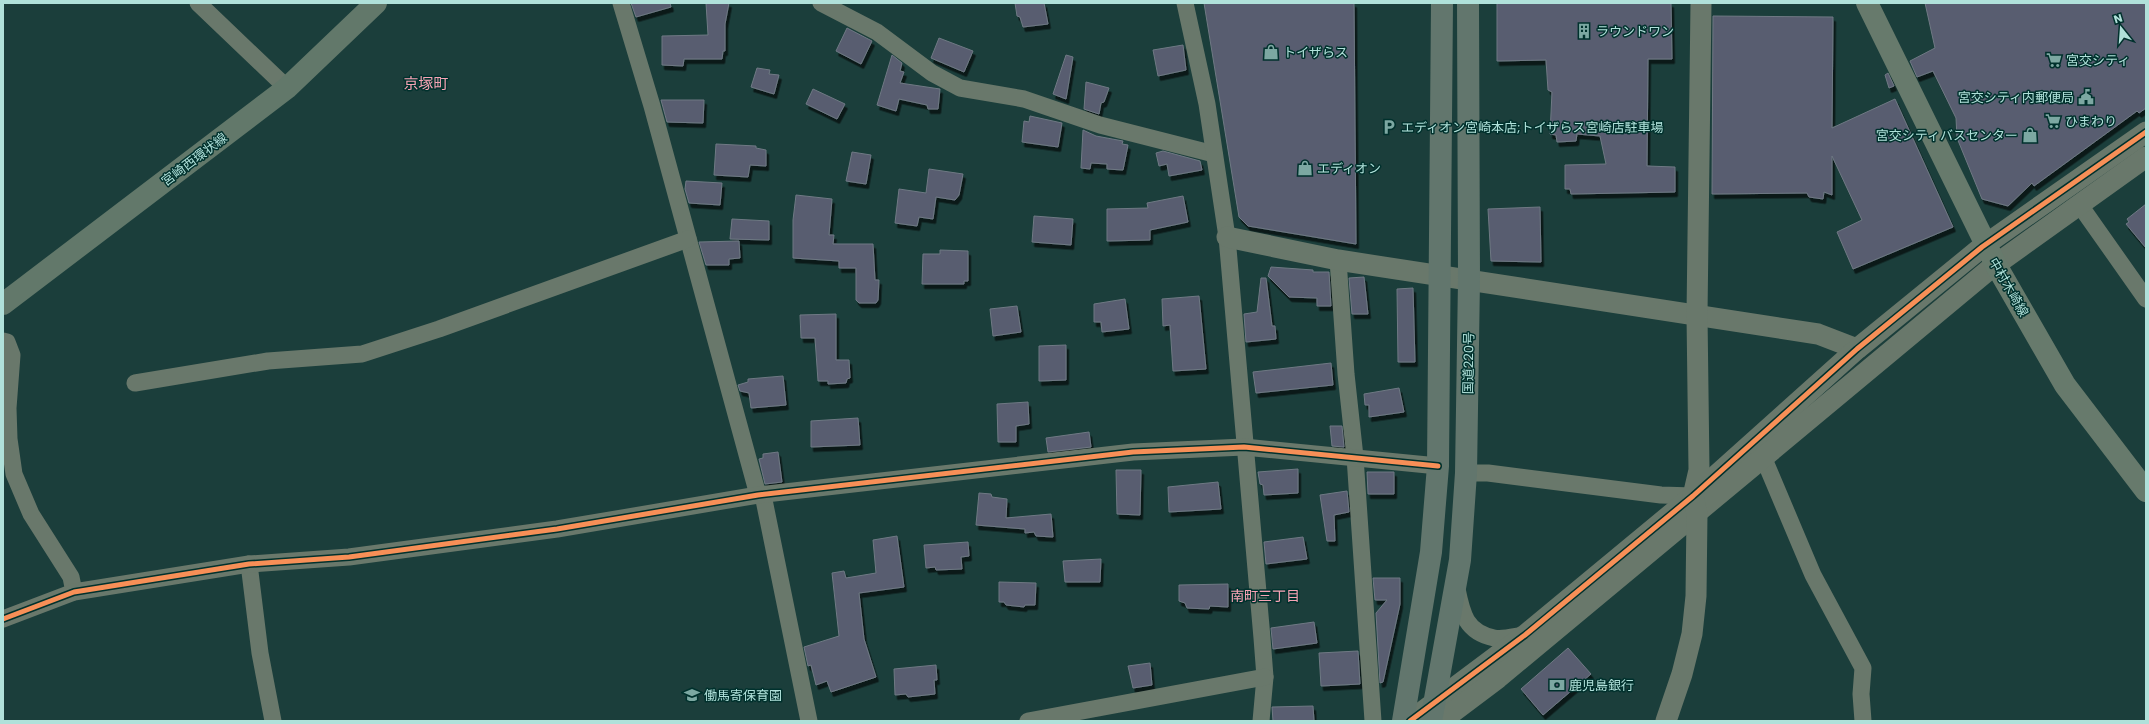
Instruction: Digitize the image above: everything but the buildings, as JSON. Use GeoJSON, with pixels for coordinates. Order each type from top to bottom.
{"type":"FeatureCollection","features":[{"type":"Feature","properties":{"kind":"highway"},"geometry":{"type":"LineString","coordinates":[[1403,721],[1431,552],[1438,466],[1442,3]]}},
{"type":"Feature","properties":{"kind":"highway","name":"国道220号"},"geometry":{"type":"LineString","coordinates":[[1436,715],[1460,560],[1466,473],[1469,280],[1468,3]]}},
{"type":"Feature","properties":{"kind":"main road","name":"宮崎西環状線"},"geometry":{"type":"LineString","coordinates":[[3,304],[287,88],[376,3]]}},
{"type":"Feature","properties":{"kind":"main road","name":"中村木崎線"},"geometry":{"type":"LineString","coordinates":[[1866,3],[1996,265],[2065,385],[2146,492]]}},
{"type":"Feature","properties":{"kind":"street"},"geometry":{"type":"LineString","coordinates":[[198,3],[287,88]]}},
{"type":"Feature","properties":{"kind":"street"},"geometry":{"type":"LineString","coordinates":[[621,3],[652,106],[688,239],[761,495],[809,721]]}},
{"type":"Feature","properties":{"kind":"street"},"geometry":{"type":"LineString","coordinates":[[820,3],[877,32],[932,73],[960,88],[1024,99],[1100,125],[1214,154]]}},
{"type":"Feature","properties":{"kind":"street"},"geometry":{"type":"LineString","coordinates":[[1185,3],[1207,104],[1227,237],[1264,677],[1261,721]]}},
{"type":"Feature","properties":{"kind":"street"},"geometry":{"type":"LineString","coordinates":[[1666,721],[1682,674],[1692,634],[1696,596],[1695,505],[1699,470],[1697,315],[1701,3]]}},
{"type":"Feature","properties":{"kind":"street"},"geometry":{"type":"LineString","coordinates":[[1410,721],[1436,715],[1498,678],[1695,505],[1857,349],[1985,245],[2146,132]]}},
{"type":"Feature","properties":{"kind":"street"},"geometry":{"type":"LineString","coordinates":[[1436,715],[1525,635],[1695,505],[1764,459],[1873,366],[1996,265],[2146,157]]}},
{"type":"Feature","properties":{"kind":"street"},"geometry":{"type":"LineString","coordinates":[[2080,204],[2146,299]]}},
{"type":"Feature","properties":{"kind":"street"},"geometry":{"type":"LineString","coordinates":[[1227,237],[1338,260],[1818,334],[1857,349]]}},
{"type":"Feature","properties":{"kind":"street"},"geometry":{"type":"LineString","coordinates":[[135,384],[268,361],[362,354],[439,329],[688,239]]}},
{"type":"Feature","properties":{"kind":"street"},"geometry":{"type":"LineString","coordinates":[[1338,260],[1346,374],[1355,457],[1373,721]]}},
{"type":"Feature","properties":{"kind":"street"},"geometry":{"type":"LineString","coordinates":[[3,341],[7,342],[12,355],[8,408],[9,446],[14,474],[31,514],[71,577],[74,592]]}},
{"type":"Feature","properties":{"kind":"street"},"geometry":{"type":"LineString","coordinates":[[3,619],[74,592],[249,564],[349,557],[556,529],[761,495],[1133,452],[1244,447],[1438,466]]}},
{"type":"Feature","properties":{"kind":"street"},"geometry":{"type":"LineString","coordinates":[[1764,459],[1812,576],[1863,668],[1861,694],[1863,721]]}},
{"type":"Feature","properties":{"kind":"street"},"geometry":{"type":"LineString","coordinates":[[1466,473],[1488,473],[1661,495],[1695,505]]}},
{"type":"Feature","properties":{"kind":"street"},"geometry":{"type":"LineString","coordinates":[[249,564],[260,653],[273,721]]}},
{"type":"Feature","properties":{"kind":"street"},"geometry":{"type":"LineString","coordinates":[[1456,585],[1461,610],[1470,628],[1494,638],[1525,635]]}},
{"type":"Feature","properties":{"kind":"street"},"geometry":{"type":"LineString","coordinates":[[1028,721],[1264,677]]}},
{"type":"Feature","properties":{"kind":"cycle path"},"geometry":{"type":"LineString","coordinates":[[1410,721],[1525,635],[1693,496],[1857,349],[1982,247],[2146,132]]}},
{"type":"Feature","properties":{"kind":"cycle path"},"geometry":{"type":"LineString","coordinates":[[3,619],[74,592],[249,564],[349,557],[557,529],[758,495],[1133,452],[1244,447],[1438,466]]}},
{"type":"Feature","properties":{"kind":"place","name":"ラウンドワン"},"geometry":{"type":"Point","coordinates":[1584,31]}},
{"type":"Feature","properties":{"kind":"place","name":"トイザらス"},"geometry":{"type":"Point","coordinates":[1271,52]}},
{"type":"Feature","properties":{"kind":"place","name":"宮交シティ"},"geometry":{"type":"Point","coordinates":[2054,60]}},
{"type":"Feature","properties":{"kind":"place","name":"宮交シティ内郵便局"},"geometry":{"type":"Point","coordinates":[2086,97]}},
{"type":"Feature","properties":{"kind":"place","name":"ひまわり"},"geometry":{"type":"Point","coordinates":[2053,121]}},
{"type":"Feature","properties":{"kind":"place","name":"エディオン宮崎本店;トイザらス宮崎店駐車場"},"geometry":{"type":"Point","coordinates":[1389,127]}},
{"type":"Feature","properties":{"kind":"place","name":"宮交シティバスセンター"},"geometry":{"type":"Point","coordinates":[2030,135]}},
{"type":"Feature","properties":{"kind":"place","name":"エディオン"},"geometry":{"type":"Point","coordinates":[1305,168]}},
{"type":"Feature","properties":{"kind":"place","name":"鹿児島銀行"},"geometry":{"type":"Point","coordinates":[1557,685]}},
{"type":"Feature","properties":{"kind":"place","name":"働馬寄保育園"},"geometry":{"type":"Point","coordinates":[692,695]}},
{"type":"Feature","properties":{"kind":"district","name":"京塚町"},"geometry":{"type":"Point","coordinates":[426,84]}},
{"type":"Feature","properties":{"kind":"district","name":"南町三丁目"},"geometry":{"type":"Point","coordinates":[1265,596]}}]}
